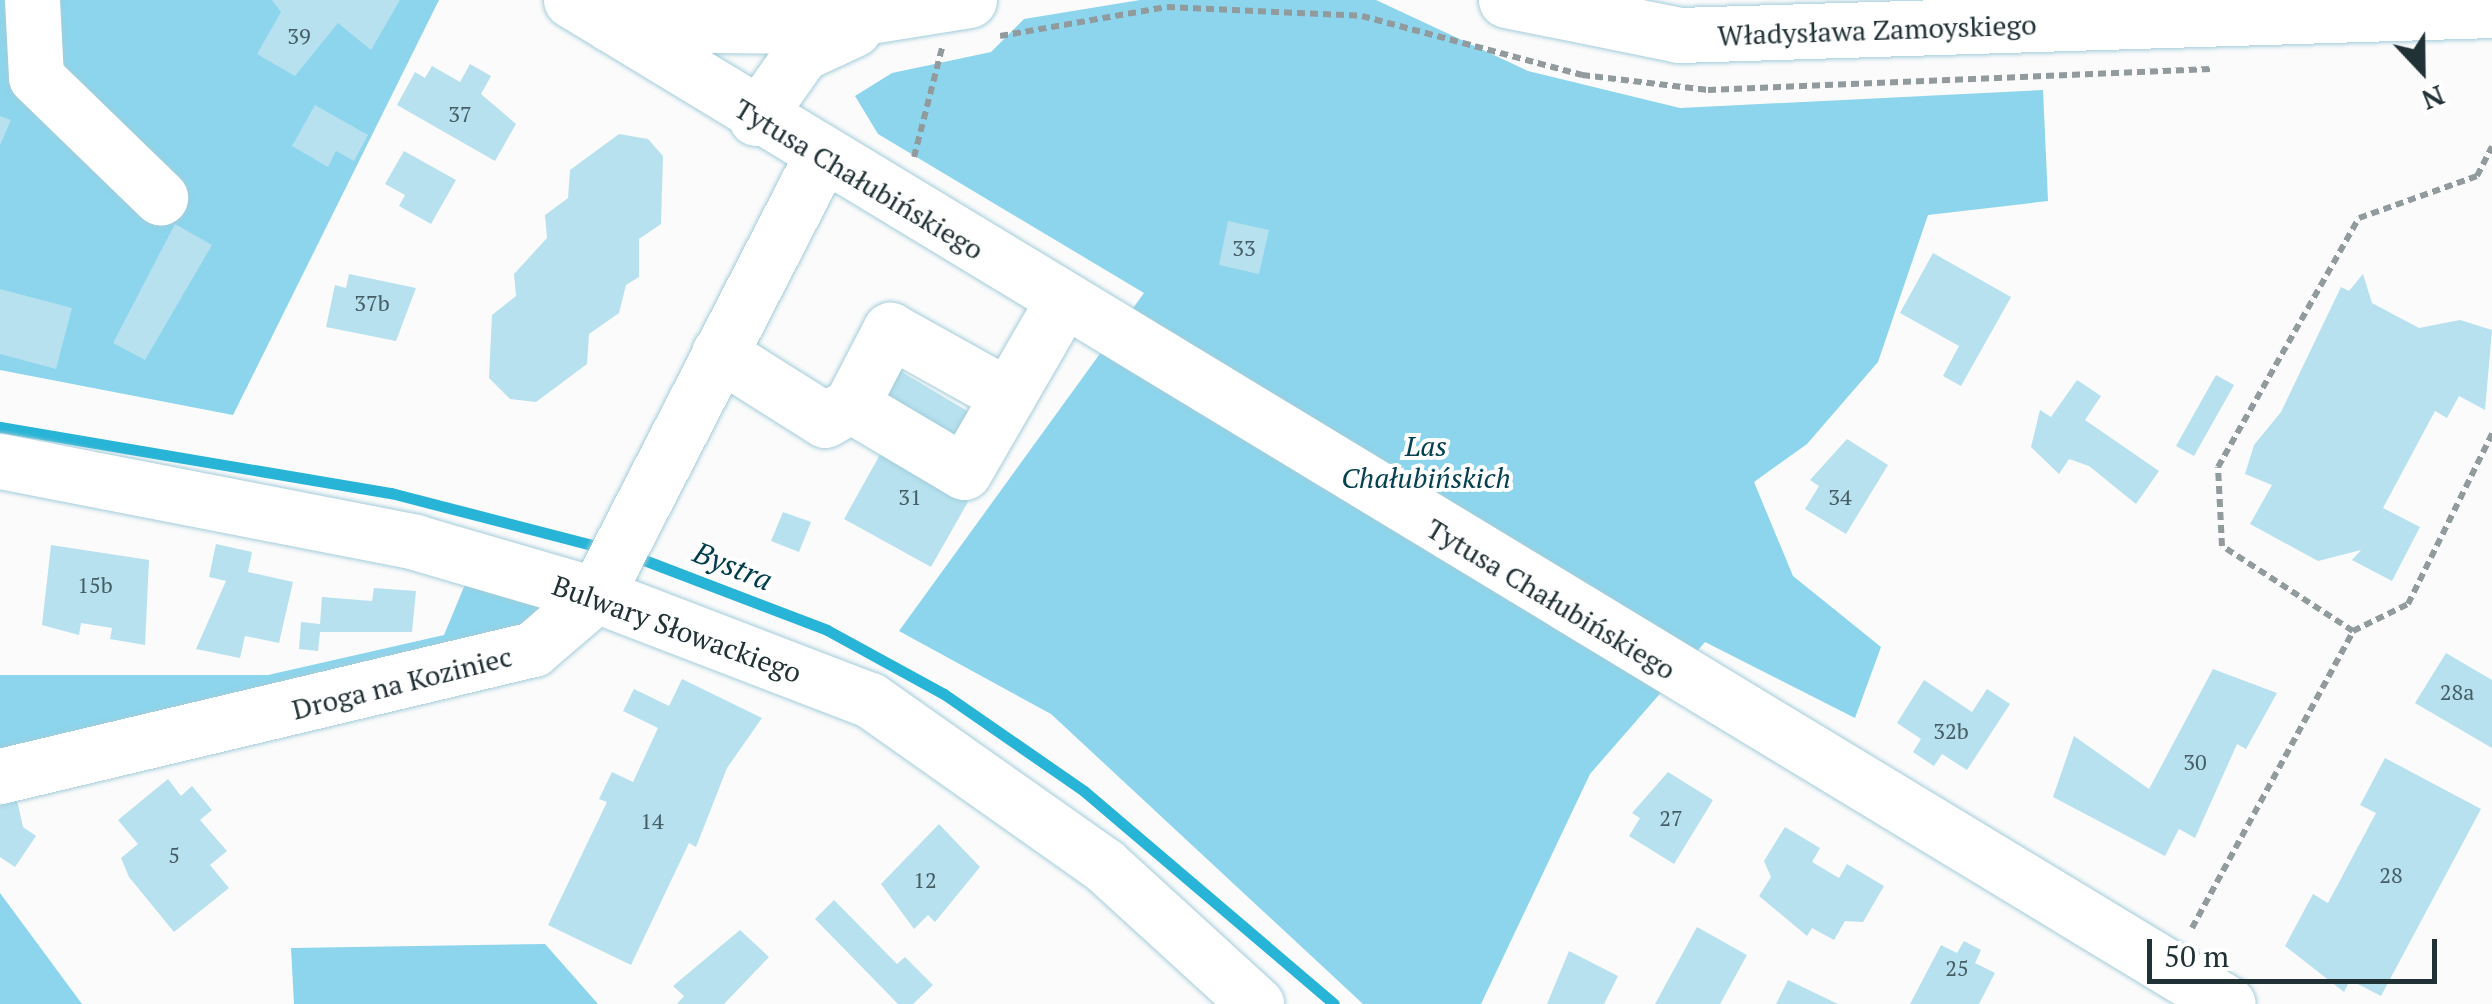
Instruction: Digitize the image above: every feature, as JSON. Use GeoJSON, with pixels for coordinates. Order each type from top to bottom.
{"type":"FeatureCollection","features":[{"type":"Feature","properties":{"kind":"street"},"geometry":{"type":"LineString","coordinates":[[32,0],[36,77],[160,197]]}},
{"type":"Feature","properties":{"kind":"street"},"geometry":{"type":"LineString","coordinates":[[756,118],[802,53],[874,21],[969,0]]}},
{"type":"Feature","properties":{"kind":"street","name":"Władysława Zamoyskiego"},"geometry":{"type":"LineString","coordinates":[[1506,0],[1679,36],[2492,10]]}},
{"type":"Feature","properties":{"kind":"street"},"geometry":{"type":"LineString","coordinates":[[591,12],[804,13],[874,21]]}},
{"type":"Feature","properties":{"kind":"street","name":"Tytusa Chałubińskiego"},"geometry":{"type":"LineString","coordinates":[[591,12],[756,118],[2228,1004]]}},
{"type":"Feature","properties":{"kind":"street","name":"Droga na Koziniec"},"geometry":{"type":"LineString","coordinates":[[0,776],[533,650],[600,586],[821,156]]}},
{"type":"Feature","properties":{"kind":"street"},"geometry":{"type":"LineString","coordinates":[[851,405],[964,472],[1062,302]]}},
{"type":"Feature","properties":{"kind":"street"},"geometry":{"type":"LineString","coordinates":[[719,353],[825,420],[851,405],[890,330],[1008,396]]}},
{"type":"Feature","properties":{"kind":"street","name":"Bulwary Słowackiego"},"geometry":{"type":"LineString","coordinates":[[0,462],[415,542],[600,586],[870,700],[1104,865],[1236,998]]}},
{"type":"Feature","properties":{"kind":"path"},"geometry":{"type":"LineString","coordinates":[[907,176],[942,47]]}},
{"type":"Feature","properties":{"kind":"path"},"geometry":{"type":"LineString","coordinates":[[2353,632],[2222,546],[2218,467],[2359,218],[2477,176],[2492,147]]}},
{"type":"Feature","properties":{"kind":"path"},"geometry":{"type":"LineString","coordinates":[[2184,944],[2353,632],[2408,604],[2492,434]]}},
{"type":"Feature","properties":{"kind":"green space"},"geometry":{"type":"Polygon","coordinates":[[[0,0],[439,0],[233,415],[0,370],[0,0]]]}},
{"type":"Feature","properties":{"kind":"green space","name":"Las Chałubińskich"},"geometry":{"type":"Polygon","coordinates":[[[1140,0],[1376,0],[1528,71],[1680,108],[2043,90],[2048,201],[1928,215],[1878,362],[1807,444],[1754,482],[1793,576],[1881,647],[1855,718],[1705,642],[1590,774],[1481,1004],[1363,1004],[1051,714],[899,631],[1144,293],[878,134],[855,96],[892,73],[991,52],[1024,19],[1140,0]]]}},
{"type":"Feature","properties":{"kind":"green space"},"geometry":{"type":"Polygon","coordinates":[[[466,582],[548,604],[518,641],[0,759],[0,675],[268,675],[444,635],[466,582]]]}},
{"type":"Feature","properties":{"kind":"green space"},"geometry":{"type":"Polygon","coordinates":[[[0,893],[82,1004],[0,1004],[0,893]]]}},
{"type":"Feature","properties":{"kind":"green space"},"geometry":{"type":"Polygon","coordinates":[[[545,944],[598,1004],[294,1004],[291,948],[545,944]]]}},
{"type":"Feature","properties":{"kind":"building"},"geometry":{"type":"Polygon","coordinates":[[[272,0],[400,0],[371,50],[338,23],[295,76],[257,54],[281,12],[272,0]]]}},
{"type":"Feature","properties":{"kind":"building"},"geometry":{"type":"Polygon","coordinates":[[[470,64],[491,76],[481,94],[516,124],[495,161],[397,105],[415,72],[425,78],[432,66],[460,82],[470,64]]]}},
{"type":"Feature","properties":{"kind":"building"},"geometry":{"type":"Polygon","coordinates":[[[315,105],[368,135],[354,161],[336,151],[328,167],[292,146],[315,105]]]}},
{"type":"Feature","properties":{"kind":"building"},"geometry":{"type":"Polygon","coordinates":[[[0,116],[11,120],[0,145],[0,116]]]}},
{"type":"Feature","properties":{"kind":"building"},"geometry":{"type":"Polygon","coordinates":[[[619,134],[648,139],[663,156],[661,224],[639,239],[639,277],[626,285],[619,313],[589,334],[587,364],[536,402],[510,399],[489,378],[492,315],[516,296],[514,274],[547,238],[545,215],[568,198],[570,170],[619,134]]]}},
{"type":"Feature","properties":{"kind":"building"},"geometry":{"type":"Polygon","coordinates":[[[404,151],[456,180],[431,224],[399,206],[405,195],[385,184],[404,151]]]}},
{"type":"Feature","properties":{"kind":"building"},"geometry":{"type":"Polygon","coordinates":[[[1228,221],[1269,230],[1259,274],[1219,265],[1228,221]]]}},
{"type":"Feature","properties":{"kind":"building"},"geometry":{"type":"Polygon","coordinates":[[[175,224],[212,245],[145,360],[113,343],[175,224]]]}},
{"type":"Feature","properties":{"kind":"building"},"geometry":{"type":"Polygon","coordinates":[[[1933,253],[2011,297],[1961,386],[1943,376],[1959,346],[1900,313],[1933,253]]]}},
{"type":"Feature","properties":{"kind":"building"},"geometry":{"type":"Polygon","coordinates":[[[349,274],[416,288],[396,341],[326,327],[335,285],[346,288],[349,274]]]}},
{"type":"Feature","properties":{"kind":"building"},"geometry":{"type":"Polygon","coordinates":[[[2363,274],[2372,303],[2419,328],[2460,320],[2492,330],[2485,410],[2459,396],[2447,418],[2435,411],[2383,508],[2420,527],[2392,581],[2352,560],[2361,550],[2318,561],[2250,524],[2272,485],[2245,474],[2254,445],[2281,412],[2341,287],[2349,291],[2363,274]]]}},
{"type":"Feature","properties":{"kind":"building"},"geometry":{"type":"Polygon","coordinates":[[[0,289],[72,308],[56,369],[0,354],[0,289]]]}},
{"type":"Feature","properties":{"kind":"building"},"geometry":{"type":"Polygon","coordinates":[[[885,362],[1001,431],[980,466],[863,397],[885,362]]]}},
{"type":"Feature","properties":{"kind":"building"},"geometry":{"type":"Polygon","coordinates":[[[2216,375],[2234,385],[2194,456],[2176,446],[2216,375]]]}},
{"type":"Feature","properties":{"kind":"building"},"geometry":{"type":"Polygon","coordinates":[[[2077,380],[2101,396],[2085,420],[2159,471],[2136,504],[2089,466],[2069,459],[2059,474],[2031,447],[2040,410],[2051,417],[2077,380]]]}},
{"type":"Feature","properties":{"kind":"building"},"geometry":{"type":"Polygon","coordinates":[[[1847,439],[1888,465],[1846,534],[1805,509],[1819,486],[1810,480],[1847,439]]]}},
{"type":"Feature","properties":{"kind":"building"},"geometry":{"type":"Polygon","coordinates":[[[882,451],[969,500],[931,567],[844,519],[882,451]]]}},
{"type":"Feature","properties":{"kind":"building"},"geometry":{"type":"Polygon","coordinates":[[[783,512],[811,522],[799,552],[771,541],[783,512]]]}},
{"type":"Feature","properties":{"kind":"building"},"geometry":{"type":"Polygon","coordinates":[[[216,544],[252,552],[248,572],[293,582],[279,643],[245,636],[240,658],[196,649],[226,581],[209,577],[216,544]]]}},
{"type":"Feature","properties":{"kind":"building"},"geometry":{"type":"Polygon","coordinates":[[[51,545],[149,560],[145,645],[110,639],[112,628],[81,623],[79,635],[42,625],[51,545]]]}},
{"type":"Feature","properties":{"kind":"building"},"geometry":{"type":"Polygon","coordinates":[[[374,588],[416,591],[412,632],[320,632],[318,651],[299,649],[301,622],[320,624],[322,597],[372,601],[374,588]]]}},
{"type":"Feature","properties":{"kind":"building"},"geometry":{"type":"Polygon","coordinates":[[[2446,653],[2492,680],[2492,748],[2415,703],[2446,653]]]}},
{"type":"Feature","properties":{"kind":"building"},"geometry":{"type":"Polygon","coordinates":[[[2213,669],[2277,693],[2246,749],[2237,744],[2195,838],[2179,829],[2165,856],[2053,797],[2074,736],[2149,789],[2213,669]]]}},
{"type":"Feature","properties":{"kind":"building"},"geometry":{"type":"Polygon","coordinates":[[[682,679],[762,718],[727,768],[696,847],[689,843],[631,965],[548,925],[607,802],[599,799],[612,772],[633,782],[658,728],[623,711],[634,689],[669,706],[682,679]]]}},
{"type":"Feature","properties":{"kind":"building"},"geometry":{"type":"Polygon","coordinates":[[[1924,680],[1972,712],[1987,689],[2010,704],[1967,770],[1942,754],[1934,766],[1913,752],[1921,739],[1897,723],[1924,680]]]}},
{"type":"Feature","properties":{"kind":"building"},"geometry":{"type":"Polygon","coordinates":[[[2385,758],[2481,809],[2381,996],[2350,980],[2344,992],[2285,946],[2313,894],[2328,903],[2376,813],[2360,805],[2385,758]]]}},
{"type":"Feature","properties":{"kind":"building"},"geometry":{"type":"Polygon","coordinates":[[[1668,772],[1713,800],[1674,864],[1629,836],[1640,818],[1632,813],[1668,772]]]}},
{"type":"Feature","properties":{"kind":"building"},"geometry":{"type":"Polygon","coordinates":[[[168,779],[181,796],[192,786],[212,810],[200,820],[227,851],[210,865],[229,888],[174,932],[129,877],[121,858],[138,844],[118,820],[168,779]]]}},
{"type":"Feature","properties":{"kind":"building"},"geometry":{"type":"Polygon","coordinates":[[[17,800],[23,827],[36,836],[15,867],[0,857],[0,805],[17,800]]]}},
{"type":"Feature","properties":{"kind":"building"},"geometry":{"type":"Polygon","coordinates":[[[939,824],[980,867],[935,922],[928,915],[914,929],[881,884],[939,824]]]}},
{"type":"Feature","properties":{"kind":"building"},"geometry":{"type":"Polygon","coordinates":[[[1785,827],[1820,848],[1812,862],[1839,878],[1847,864],[1884,886],[1863,922],[1845,921],[1834,940],[1812,928],[1807,936],[1759,896],[1771,877],[1764,861],[1785,827]]]}},
{"type":"Feature","properties":{"kind":"building"},"geometry":{"type":"Polygon","coordinates":[[[834,900],[897,964],[905,957],[933,985],[913,1004],[898,1004],[815,919],[834,900]]]}},
{"type":"Feature","properties":{"kind":"building"},"geometry":{"type":"Polygon","coordinates":[[[1697,927],[1747,955],[1720,1004],[1655,1004],[1697,927]]]}},
{"type":"Feature","properties":{"kind":"building"},"geometry":{"type":"Polygon","coordinates":[[[740,930],[769,957],[724,1004],[677,1004],[684,996],[673,986],[740,930]]]}},
{"type":"Feature","properties":{"kind":"building"},"geometry":{"type":"Polygon","coordinates":[[[1964,941],[1981,950],[1975,963],[1995,973],[1979,1004],[1910,1004],[1941,945],[1957,953],[1964,941]]]}},
{"type":"Feature","properties":{"kind":"building"},"geometry":{"type":"Polygon","coordinates":[[[1569,951],[1618,976],[1604,1004],[1547,1004],[1569,951]]]}},
{"type":"Feature","properties":{"kind":"building"},"geometry":{"type":"Polygon","coordinates":[[[1788,980],[1838,1004],[1776,1004],[1788,980]]]}},
{"type":"Feature","properties":{"kind":"waterway","name":"Bystra"},"geometry":{"type":"LineString","coordinates":[[0,427],[391,493],[603,548]]}},
{"type":"Feature","properties":{"kind":"waterway","name":"Bystra"},"geometry":{"type":"LineString","coordinates":[[631,555],[827,630],[944,694],[1084,791],[1334,1004]]}}]}
